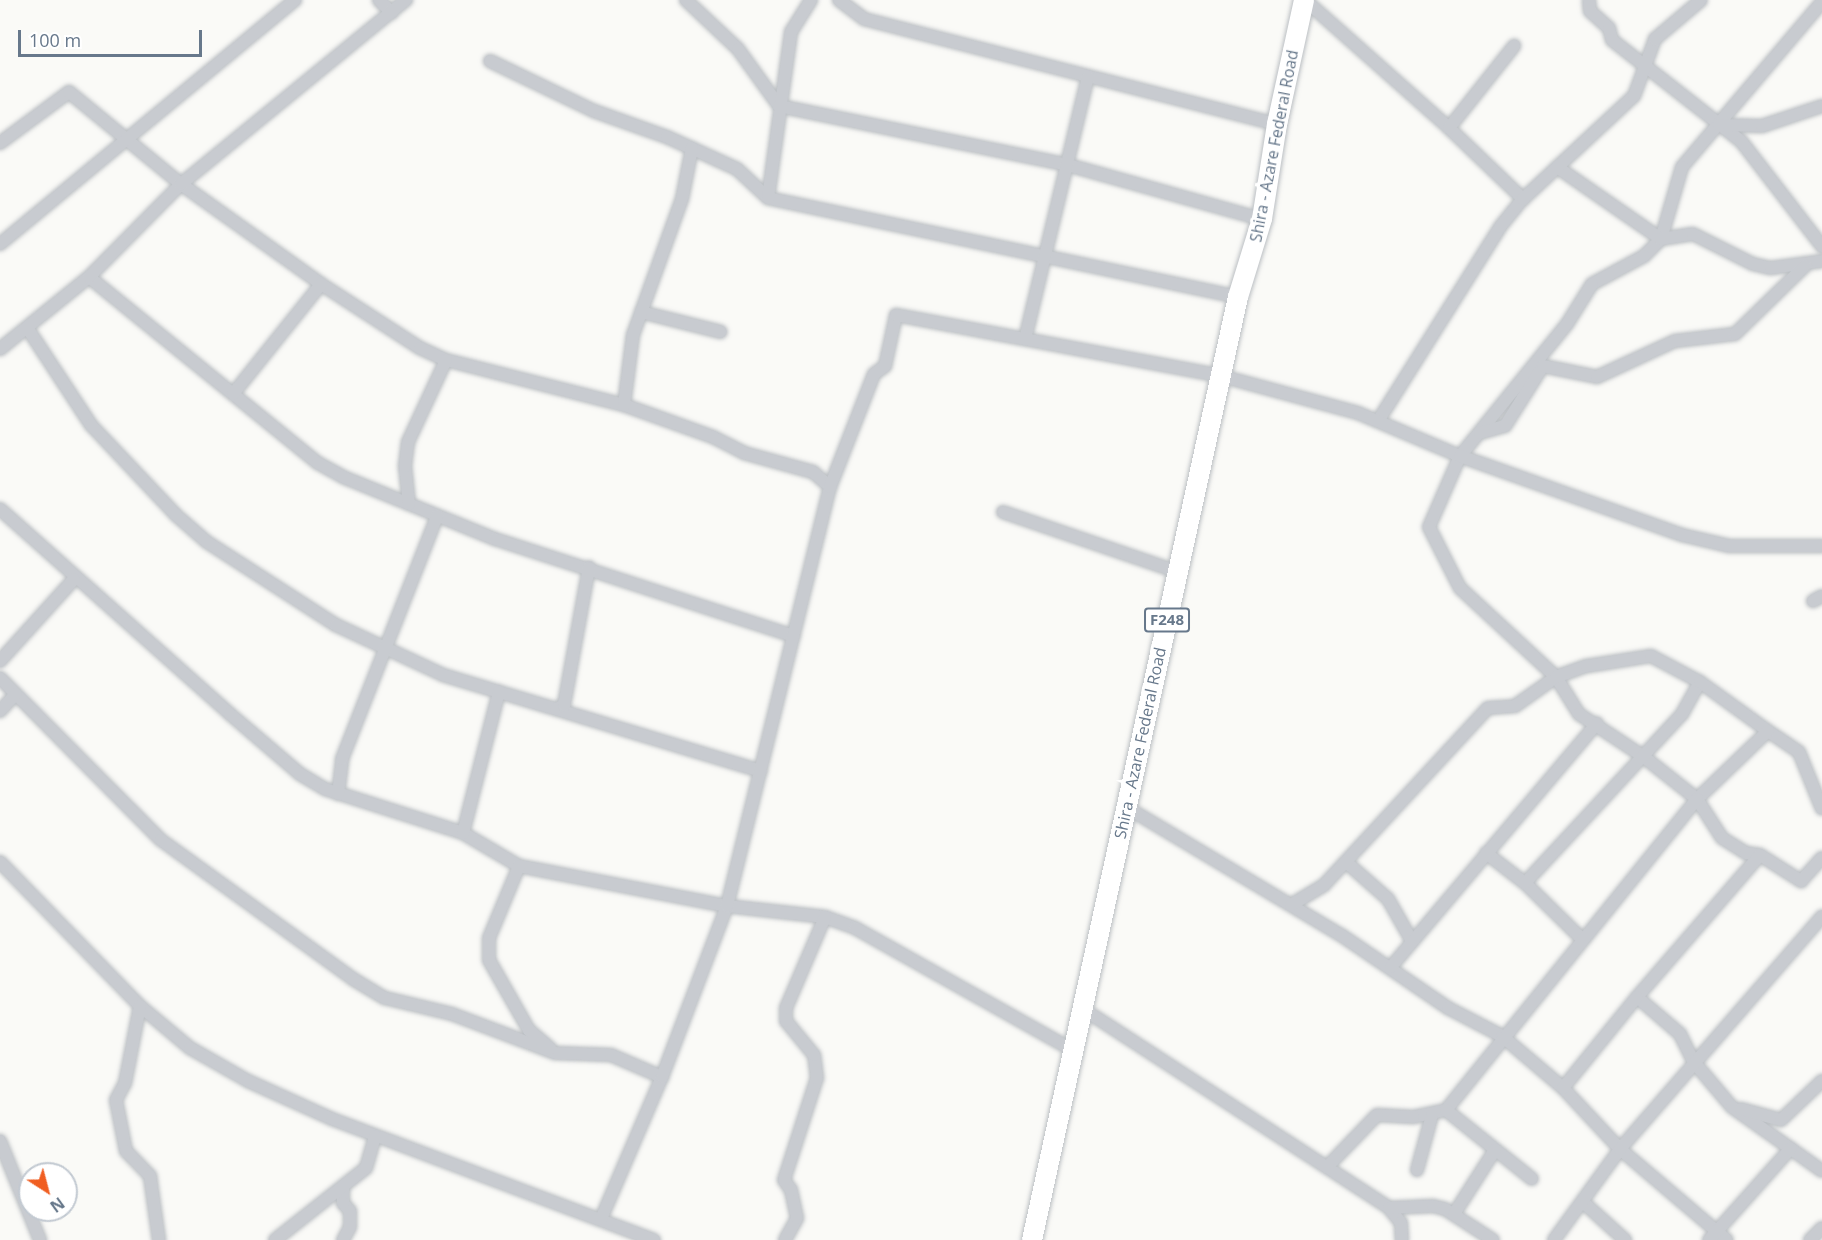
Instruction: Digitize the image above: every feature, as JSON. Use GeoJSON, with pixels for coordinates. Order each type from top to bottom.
{"type":"FeatureCollection","features":[{"type":"Feature","properties":{"kind":"main road","name":"Shira - Azare Federal Road"},"geometry":{"type":"LineString","coordinates":[[1032,1240],[1080,1007],[1238,297],[1262,219],[1277,124],[1304,0]]}},
{"type":"Feature","properties":{"kind":"street"},"geometry":{"type":"LineString","coordinates":[[0,244],[295,0]]}},
{"type":"Feature","properties":{"kind":"street"},"geometry":{"type":"LineString","coordinates":[[380,0],[392,13]]}},
{"type":"Feature","properties":{"kind":"street"},"geometry":{"type":"LineString","coordinates":[[0,350],[28,328],[33,320],[89,278],[181,184],[406,0]]}},
{"type":"Feature","properties":{"kind":"street"},"geometry":{"type":"LineString","coordinates":[[686,0],[738,49],[779,106],[1068,165],[1262,219]]}},
{"type":"Feature","properties":{"kind":"street"},"geometry":{"type":"LineString","coordinates":[[768,198],[791,32],[811,0]]}},
{"type":"Feature","properties":{"kind":"street"},"geometry":{"type":"LineString","coordinates":[[839,0],[864,20],[1277,124]]}},
{"type":"Feature","properties":{"kind":"street"},"geometry":{"type":"LineString","coordinates":[[1304,0],[1449,128],[1523,200]]}},
{"type":"Feature","properties":{"kind":"street"},"geometry":{"type":"LineString","coordinates":[[1588,0],[1590,11],[1609,28],[1612,40],[1647,66],[1716,125],[1741,141],[1822,246]]}},
{"type":"Feature","properties":{"kind":"street"},"geometry":{"type":"LineString","coordinates":[[1378,422],[1500,227],[1523,200],[1634,96],[1647,66],[1655,39],[1701,0]]}},
{"type":"Feature","properties":{"kind":"street"},"geometry":{"type":"LineString","coordinates":[[1822,2],[1682,167],[1661,239],[1644,256],[1592,284],[1567,324],[1460,456],[1430,527],[1434,538],[1451,564],[1460,588],[1556,677],[1579,714],[1597,723],[1697,799],[1722,838],[1746,853],[1760,855],[1801,881],[1822,858]]}},
{"type":"Feature","properties":{"kind":"street"},"geometry":{"type":"LineString","coordinates":[[1449,128],[1514,46]]}},
{"type":"Feature","properties":{"kind":"street"},"geometry":{"type":"LineString","coordinates":[[490,61],[594,111],[692,148],[737,169],[768,198],[1048,255],[1238,297]]}},
{"type":"Feature","properties":{"kind":"street"},"geometry":{"type":"LineString","coordinates":[[1025,339],[1048,255],[1088,76]]}},
{"type":"Feature","properties":{"kind":"street"},"geometry":{"type":"LineString","coordinates":[[0,143],[69,92],[181,184],[321,284],[420,348],[446,360],[624,405],[713,437],[744,453],[813,472],[830,487]]}},
{"type":"Feature","properties":{"kind":"street"},"geometry":{"type":"LineString","coordinates":[[1716,125],[1762,126],[1822,105]]}},
{"type":"Feature","properties":{"kind":"street"},"geometry":{"type":"LineString","coordinates":[[624,405],[633,335],[682,199],[692,148]]}},
{"type":"Feature","properties":{"kind":"street"},"geometry":{"type":"LineString","coordinates":[[1557,167],[1661,239],[1693,234],[1753,264],[1771,268],[1805,266],[1822,261]]}},
{"type":"Feature","properties":{"kind":"street"},"geometry":{"type":"LineString","coordinates":[[1480,433],[1505,426],[1543,366],[1597,377],[1675,341],[1735,334],[1805,266]]}},
{"type":"Feature","properties":{"kind":"street"},"geometry":{"type":"LineString","coordinates":[[89,278],[318,463],[495,540],[589,567],[794,636]]}},
{"type":"Feature","properties":{"kind":"street"},"geometry":{"type":"LineString","coordinates":[[233,394],[321,284]]}},
{"type":"Feature","properties":{"kind":"street"},"geometry":{"type":"LineString","coordinates":[[641,312],[721,332]]}},
{"type":"Feature","properties":{"kind":"street"},"geometry":{"type":"LineString","coordinates":[[601,1219],[662,1077],[727,906],[830,487],[874,374],[885,366],[896,315],[1221,376],[1378,422],[1460,456],[1682,535],[1729,546],[1822,546]]}},
{"type":"Feature","properties":{"kind":"street"},"geometry":{"type":"LineString","coordinates":[[28,328],[91,425],[176,515],[207,542],[336,625],[386,651],[443,675],[761,771]]}},
{"type":"Feature","properties":{"kind":"street"},"geometry":{"type":"LineString","coordinates":[[409,504],[405,466],[408,442],[446,360]]}},
{"type":"Feature","properties":{"kind":"street"},"geometry":{"type":"LineString","coordinates":[[0,510],[74,579],[300,774],[338,794],[462,833],[519,866],[727,906],[825,917],[855,928],[1072,1050]]}},
{"type":"Feature","properties":{"kind":"street"},"geometry":{"type":"LineString","coordinates":[[1003,512],[1178,572]]}},
{"type":"Feature","properties":{"kind":"street"},"geometry":{"type":"LineString","coordinates":[[338,794],[342,759],[437,516]]}},
{"type":"Feature","properties":{"kind":"street"},"geometry":{"type":"LineString","coordinates":[[556,709],[564,705],[589,567]]}},
{"type":"Feature","properties":{"kind":"street"},"geometry":{"type":"LineString","coordinates":[[0,661],[74,579]]}},
{"type":"Feature","properties":{"kind":"street"},"geometry":{"type":"LineString","coordinates":[[1291,905],[1317,891],[1347,862],[1488,708],[1515,706],[1556,677],[1598,664],[1651,656],[1700,682],[1799,752],[1822,809]]}},
{"type":"Feature","properties":{"kind":"street"},"geometry":{"type":"LineString","coordinates":[[0,678],[161,840],[353,979],[385,998],[452,1014],[555,1053],[611,1054],[662,1077]]}},
{"type":"Feature","properties":{"kind":"street"},"geometry":{"type":"LineString","coordinates":[[1526,883],[1682,714],[1700,682]]}},
{"type":"Feature","properties":{"kind":"street"},"geometry":{"type":"LineString","coordinates":[[462,833],[499,692]]}},
{"type":"Feature","properties":{"kind":"street"},"geometry":{"type":"LineString","coordinates":[[0,711],[16,694]]}},
{"type":"Feature","properties":{"kind":"street"},"geometry":{"type":"LineString","coordinates":[[1391,967],[1597,723]]}},
{"type":"Feature","properties":{"kind":"street"},"geometry":{"type":"LineString","coordinates":[[1327,1167],[1377,1115],[1432,1115],[1446,1110],[1581,938],[1656,853],[1697,799],[1768,731]]}},
{"type":"Feature","properties":{"kind":"street"},"geometry":{"type":"LineString","coordinates":[[1126,807],[1391,967],[1448,1008],[1502,1036],[1563,1088],[1620,1149],[1718,1237],[1791,1148]]}},
{"type":"Feature","properties":{"kind":"street"},"geometry":{"type":"LineString","coordinates":[[1486,853],[1526,883],[1581,938]]}},
{"type":"Feature","properties":{"kind":"street"},"geometry":{"type":"LineString","coordinates":[[1563,1088],[1637,997],[1760,855]]}},
{"type":"Feature","properties":{"kind":"street"},"geometry":{"type":"LineString","coordinates":[[0,862],[140,1006],[190,1048],[248,1081],[375,1136],[654,1240]]}},
{"type":"Feature","properties":{"kind":"street"},"geometry":{"type":"LineString","coordinates":[[1347,862],[1388,899],[1412,941]]}},
{"type":"Feature","properties":{"kind":"street"},"geometry":{"type":"LineString","coordinates":[[519,866],[489,938],[489,960],[530,1030],[555,1053]]}},
{"type":"Feature","properties":{"kind":"street"},"geometry":{"type":"LineString","coordinates":[[785,1240],[797,1218],[790,1190],[784,1180],[785,1172],[817,1078],[814,1055],[786,1021],[786,1008],[825,917]]}},
{"type":"Feature","properties":{"kind":"street"},"geometry":{"type":"LineString","coordinates":[[1554,1240],[1620,1149],[1693,1061],[1822,917]]}},
{"type":"Feature","properties":{"kind":"street"},"geometry":{"type":"LineString","coordinates":[[1637,997],[1680,1034],[1693,1061],[1732,1107],[1822,1171]]}},
{"type":"Feature","properties":{"kind":"street"},"geometry":{"type":"LineString","coordinates":[[140,1006],[125,1083],[116,1100],[126,1151],[150,1176],[159,1240]]}},
{"type":"Feature","properties":{"kind":"street"},"geometry":{"type":"LineString","coordinates":[[1080,1007],[1389,1208],[1401,1223],[1402,1240]]}},
{"type":"Feature","properties":{"kind":"street"},"geometry":{"type":"LineString","coordinates":[[1732,1107],[1782,1120],[1822,1081]]}},
{"type":"Feature","properties":{"kind":"street"},"geometry":{"type":"LineString","coordinates":[[1446,1110],[1532,1179]]}},
{"type":"Feature","properties":{"kind":"street"},"geometry":{"type":"LineString","coordinates":[[1417,1170],[1432,1115]]}},
{"type":"Feature","properties":{"kind":"street"},"geometry":{"type":"LineString","coordinates":[[275,1240],[343,1189],[366,1168],[375,1136]]}},
{"type":"Feature","properties":{"kind":"street"},"geometry":{"type":"LineString","coordinates":[[1454,1214],[1495,1150]]}},
{"type":"Feature","properties":{"kind":"street"},"geometry":{"type":"LineString","coordinates":[[2,1152],[40,1240]]}},
{"type":"Feature","properties":{"kind":"street"},"geometry":{"type":"LineString","coordinates":[[343,1189],[343,1203],[350,1211],[350,1227],[343,1240]]}},
{"type":"Feature","properties":{"kind":"street"},"geometry":{"type":"LineString","coordinates":[[1583,1202],[1625,1240]]}},
{"type":"Feature","properties":{"kind":"street"},"geometry":{"type":"LineString","coordinates":[[1389,1208],[1433,1206],[1454,1214],[1493,1240]]}},
{"type":"Feature","properties":{"kind":"street"},"geometry":{"type":"LineString","coordinates":[[1401,1223],[1413,1207]]}},
{"type":"Feature","properties":{"kind":"street"},"geometry":{"type":"LineString","coordinates":[[1810,1240],[1822,1228]]}}]}
